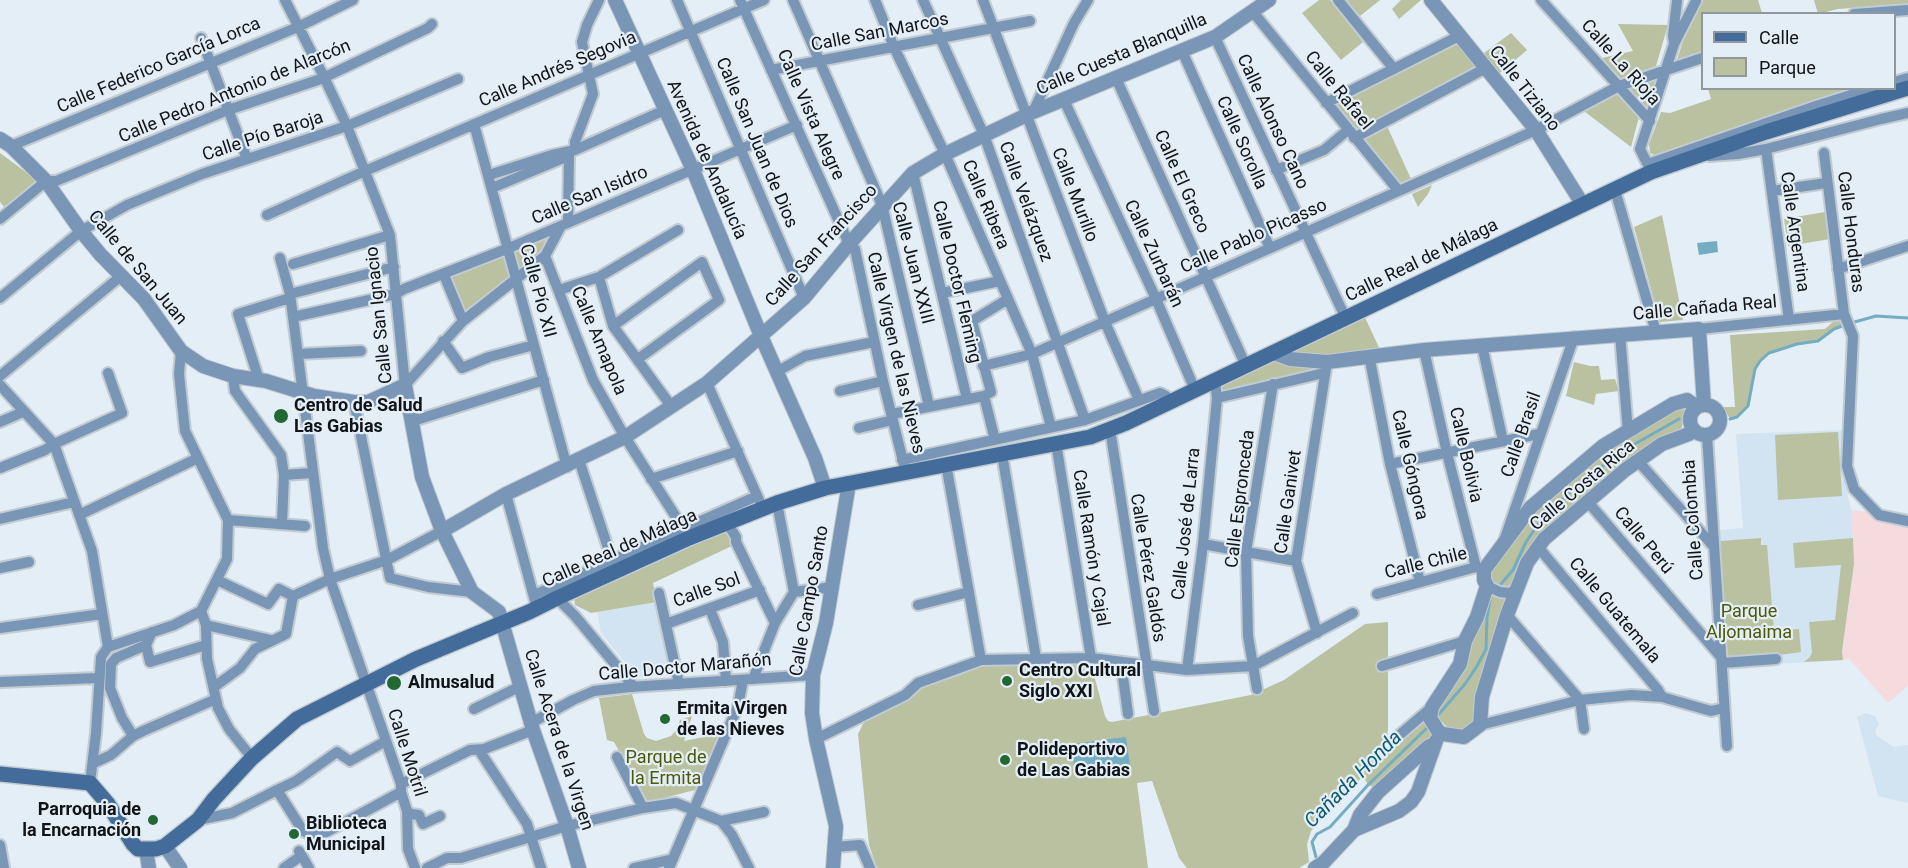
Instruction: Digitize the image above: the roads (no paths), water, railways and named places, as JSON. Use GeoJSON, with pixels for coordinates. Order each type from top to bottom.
{"type":"FeatureCollection","features":[{"type":"Feature","properties":{"kind":"main road","name":"Calle Real de Málaga"},"geometry":{"type":"LineString","coordinates":[[146,850],[165,846],[198,820],[252,758],[297,719],[416,659],[503,623],[535,602],[557,598],[727,523],[759,502],[777,503],[904,466],[946,464],[998,447],[1056,443],[1090,437],[1215,381],[1615,190],[1650,168],[1694,157],[1908,88]]}},
{"type":"Feature","properties":{"kind":"main road"},"geometry":{"type":"LineString","coordinates":[[0,774],[90,783],[108,804],[133,844],[138,849],[146,850]]}},
{"type":"Feature","properties":{"kind":"street","name":"Calle San Ignacio"},"geometry":{"type":"LineString","coordinates":[[285,0],[346,126],[390,235],[405,385],[422,477],[442,531],[472,592],[499,612],[503,623]]}},
{"type":"Feature","properties":{"kind":"street","name":"Calle Federico García Lorca"},"geometry":{"type":"LineString","coordinates":[[3,142],[298,27],[353,0]]}},
{"type":"Feature","properties":{"kind":"street"},"geometry":{"type":"LineString","coordinates":[[472,592],[390,578],[354,402],[368,402],[405,385],[463,321],[545,256],[565,224],[571,153],[593,93],[582,42],[599,0]]}},
{"type":"Feature","properties":{"kind":"street","name":"Avenida de Andalucía"},"geometry":{"type":"LineString","coordinates":[[615,0],[693,170],[815,458],[825,488]]}},
{"type":"Feature","properties":{"kind":"street","name":"Calle San Juan de Dios"},"geometry":{"type":"LineString","coordinates":[[677,0],[804,298]]}},
{"type":"Feature","properties":{"kind":"street","name":"Calle Andrés Segovia"},"geometry":{"type":"LineString","coordinates":[[267,215],[691,32],[742,4],[764,0]]}},
{"type":"Feature","properties":{"kind":"street","name":"Calle Juan XXIII"},"geometry":{"type":"LineString","coordinates":[[793,0],[882,205],[929,406]]}},
{"type":"Feature","properties":{"kind":"street","name":"Calle Ribera"},"geometry":{"type":"LineString","coordinates":[[875,0],[1032,354],[1051,428]]}},
{"type":"Feature","properties":{"kind":"street","name":"Calle Velázquez"},"geometry":{"type":"LineString","coordinates":[[923,0],[984,135],[1085,420]]}},
{"type":"Feature","properties":{"kind":"street","name":"Calle Murillo"},"geometry":{"type":"LineString","coordinates":[[983,0],[1030,114],[1105,322],[1139,400]]}},
{"type":"Feature","properties":{"kind":"street"},"geometry":{"type":"LineString","coordinates":[[1030,114],[1074,23],[1088,0]]}},
{"type":"Feature","properties":{"kind":"street","name":"Calle Cuesta Blanquilla"},"geometry":{"type":"LineString","coordinates":[[984,135],[1215,37],[1253,7],[1269,0]]}},
{"type":"Feature","properties":{"kind":"street"},"geometry":{"type":"LineString","coordinates":[[1338,0],[1394,69]]}},
{"type":"Feature","properties":{"kind":"street","name":"Calle Tiziano"},"geometry":{"type":"LineString","coordinates":[[1431,0],[1536,130],[1583,205]]}},
{"type":"Feature","properties":{"kind":"street","name":"Calle La Rioja"},"geometry":{"type":"LineString","coordinates":[[1541,0],[1650,121]]}},
{"type":"Feature","properties":{"kind":"street"},"geometry":{"type":"LineString","coordinates":[[1674,44],[1677,1]]}},
{"type":"Feature","properties":{"kind":"street"},"geometry":{"type":"LineString","coordinates":[[1650,168],[1640,149],[1674,44],[1696,1]]}},
{"type":"Feature","properties":{"kind":"street","name":"Calle Vista Alegre"},"geometry":{"type":"LineString","coordinates":[[742,4],[849,244]]}},
{"type":"Feature","properties":{"kind":"street","name":"Calle Rafael"},"geometry":{"type":"LineString","coordinates":[[1253,7],[1326,103],[1398,190]]}},
{"type":"Feature","properties":{"kind":"street"},"geometry":{"type":"LineString","coordinates":[[1881,12],[1908,10]]}},
{"type":"Feature","properties":{"kind":"street","name":"Calle San Marcos"},"geometry":{"type":"LineString","coordinates":[[771,70],[1030,21]]}},
{"type":"Feature","properties":{"kind":"street","name":"Calle Pedro Antonio de Alarcón"},"geometry":{"type":"LineString","coordinates":[[46,181],[56,181],[228,110],[324,77],[428,28],[432,24]]}},
{"type":"Feature","properties":{"kind":"street"},"geometry":{"type":"LineString","coordinates":[[1326,103],[1459,36]]}},
{"type":"Feature","properties":{"kind":"street","name":"Calle Alonso Cano"},"geometry":{"type":"LineString","coordinates":[[1215,37],[1346,319]]}},
{"type":"Feature","properties":{"kind":"street"},"geometry":{"type":"LineString","coordinates":[[201,38],[247,159]]}},
{"type":"Feature","properties":{"kind":"street","name":"Calle Sorolla"},"geometry":{"type":"LineString","coordinates":[[1182,51],[1270,248]]}},
{"type":"Feature","properties":{"kind":"street","name":"Calle Pablo Picasso"},"geometry":{"type":"LineString","coordinates":[[983,366],[1032,354],[1536,130],[1619,86],[1701,58]]}},
{"type":"Feature","properties":{"kind":"street"},"geometry":{"type":"LineString","coordinates":[[1276,170],[1324,150],[1351,134],[1486,68]]}},
{"type":"Feature","properties":{"kind":"street","name":"Calle El Greco"},"geometry":{"type":"LineString","coordinates":[[1116,78],[1246,366]]}},
{"type":"Feature","properties":{"kind":"street","name":"Calle Pío Baroja"},"geometry":{"type":"LineString","coordinates":[[0,298],[81,231],[127,206],[202,174],[346,126],[458,79]]}},
{"type":"Feature","properties":{"kind":"street","name":"Calle Real de Málaga"},"geometry":{"type":"LineString","coordinates":[[1650,168],[1816,106],[1867,90]]}},
{"type":"Feature","properties":{"kind":"street","name":"Calle Zurbarán"},"geometry":{"type":"LineString","coordinates":[[1064,100],[1156,299],[1195,390]]}},
{"type":"Feature","properties":{"kind":"street"},"geometry":{"type":"LineString","coordinates":[[492,188],[665,110]]}},
{"type":"Feature","properties":{"kind":"street","name":"Calle Real de Málaga"},"geometry":{"type":"LineString","coordinates":[[1694,157],[1738,154],[1766,149],[1908,113]]}},
{"type":"Feature","properties":{"kind":"street","name":"Calle Pío XII"},"geometry":{"type":"LineString","coordinates":[[474,124],[544,380],[573,464],[612,560]]}},
{"type":"Feature","properties":{"kind":"street","name":"Calle San Isidro"},"geometry":{"type":"LineString","coordinates":[[293,317],[396,294],[509,249],[797,125]]}},
{"type":"Feature","properties":{"kind":"street","name":"Calle San Francisco"},"geometry":{"type":"LineString","coordinates":[[442,531],[506,495],[626,437],[707,383],[804,298],[882,205],[913,172],[984,135]]}},
{"type":"Feature","properties":{"kind":"street","name":"Calle de San Juan"},"geometry":{"type":"LineString","coordinates":[[3,142],[46,181],[81,231],[144,299],[182,351],[203,366],[233,376],[259,380],[303,393],[354,402]]}},
{"type":"Feature","properties":{"kind":"street","name":"Calle Argentina"},"geometry":{"type":"LineString","coordinates":[[1766,149],[1790,320]]}},
{"type":"Feature","properties":{"kind":"street"},"geometry":{"type":"LineString","coordinates":[[489,175],[552,155],[571,153]]}},
{"type":"Feature","properties":{"kind":"street","name":"Calle Honduras"},"geometry":{"type":"LineString","coordinates":[[1824,153],[1826,183],[1847,321]]}},
{"type":"Feature","properties":{"kind":"street","name":"Calle Doctor Fleming"},"geometry":{"type":"LineString","coordinates":[[913,172],[967,399]]}},
{"type":"Feature","properties":{"kind":"street"},"geometry":{"type":"LineString","coordinates":[[0,219],[46,181]]}},
{"type":"Feature","properties":{"kind":"street"},"geometry":{"type":"LineString","coordinates":[[1772,191],[1826,183]]}},
{"type":"Feature","properties":{"kind":"street"},"geometry":{"type":"LineString","coordinates":[[1615,190],[1656,332]]}},
{"type":"Feature","properties":{"kind":"street"},"geometry":{"type":"LineString","coordinates":[[559,290],[599,277],[678,230]]}},
{"type":"Feature","properties":{"kind":"street"},"geometry":{"type":"LineString","coordinates":[[293,264],[390,235]]}},
{"type":"Feature","properties":{"kind":"street","name":"Calle Virgen de las Nieves"},"geometry":{"type":"LineString","coordinates":[[849,244],[855,249],[874,342],[904,466]]}},
{"type":"Feature","properties":{"kind":"street"},"geometry":{"type":"LineString","coordinates":[[1838,269],[1908,246]]}},
{"type":"Feature","properties":{"kind":"street","name":"Calle Amapola"},"geometry":{"type":"LineString","coordinates":[[545,256],[593,380],[682,528]]}},
{"type":"Feature","properties":{"kind":"street","name":"Calle Motril"},"geometry":{"type":"LineString","coordinates":[[280,258],[290,296],[323,548],[330,579],[401,788],[407,811],[408,849],[415,868]]}},
{"type":"Feature","properties":{"kind":"street"},"geometry":{"type":"LineString","coordinates":[[614,326],[702,262],[719,300],[638,359]]}},
{"type":"Feature","properties":{"kind":"street"},"geometry":{"type":"LineString","coordinates":[[259,380],[238,314],[290,296],[394,267]]}},
{"type":"Feature","properties":{"kind":"street"},"geometry":{"type":"LineString","coordinates":[[444,275],[463,321]]}},
{"type":"Feature","properties":{"kind":"street"},"geometry":{"type":"LineString","coordinates":[[0,376],[122,276]]}},
{"type":"Feature","properties":{"kind":"street"},"geometry":{"type":"LineString","coordinates":[[599,277],[614,326],[671,406]]}},
{"type":"Feature","properties":{"kind":"street"},"geometry":{"type":"LineString","coordinates":[[942,293],[1000,281]]}},
{"type":"Feature","properties":{"kind":"street"},"geometry":{"type":"LineString","coordinates":[[859,428],[929,406],[984,396],[991,392],[972,321],[1008,299]]}},
{"type":"Feature","properties":{"kind":"street","name":"Calle Cañada Real"},"geometry":{"type":"LineString","coordinates":[[1217,398],[1369,355],[1790,320],[1847,321]]}},
{"type":"Feature","properties":{"kind":"street"},"geometry":{"type":"LineString","coordinates":[[1847,321],[1853,336],[1847,466],[1854,489],[1879,514],[1908,520]]}},
{"type":"Feature","properties":{"kind":"street"},"geometry":{"type":"LineString","coordinates":[[1699,329],[1701,406]]}},
{"type":"Feature","properties":{"kind":"street"},"geometry":{"type":"LineString","coordinates":[[1620,334],[1628,432]]}},
{"type":"Feature","properties":{"kind":"street","name":"Calle Brasil"},"geometry":{"type":"LineString","coordinates":[[1502,545],[1574,337]]}},
{"type":"Feature","properties":{"kind":"street"},"geometry":{"type":"LineString","coordinates":[[443,341],[462,368],[489,357],[534,345]]}},
{"type":"Feature","properties":{"kind":"street"},"geometry":{"type":"LineString","coordinates":[[778,372],[805,356],[874,342]]}},
{"type":"Feature","properties":{"kind":"street"},"geometry":{"type":"LineString","coordinates":[[1482,345],[1503,441]]}},
{"type":"Feature","properties":{"kind":"street","name":"Calle Bolivia"},"geometry":{"type":"LineString","coordinates":[[1424,350],[1447,453],[1480,568]]}},
{"type":"Feature","properties":{"kind":"street"},"geometry":{"type":"LineString","coordinates":[[90,783],[94,763],[101,657],[108,647],[174,625],[201,611],[227,559],[228,520],[184,425],[179,375],[182,351]]}},
{"type":"Feature","properties":{"kind":"street"},"geometry":{"type":"LineString","coordinates":[[298,354],[362,351]]}},
{"type":"Feature","properties":{"kind":"street","name":"Calle Cañada Real"},"geometry":{"type":"LineString","coordinates":[[1274,353],[1326,367]]}},
{"type":"Feature","properties":{"kind":"street","name":"Calle Góngora"},"geometry":{"type":"LineString","coordinates":[[1369,355],[1390,464],[1420,582]]}},
{"type":"Feature","properties":{"kind":"street","name":"Calle Ganivet"},"geometry":{"type":"LineString","coordinates":[[1317,633],[1296,561],[1326,367]]}},
{"type":"Feature","properties":{"kind":"street"},"geometry":{"type":"LineString","coordinates":[[0,468],[45,450],[122,412],[108,373]]}},
{"type":"Feature","properties":{"kind":"street"},"geometry":{"type":"LineString","coordinates":[[233,376],[235,391],[280,455],[284,475],[282,524]]}},
{"type":"Feature","properties":{"kind":"street"},"geometry":{"type":"LineString","coordinates":[[413,421],[544,380]]}},
{"type":"Feature","properties":{"kind":"street"},"geometry":{"type":"LineString","coordinates":[[840,391],[884,381]]}},
{"type":"Feature","properties":{"kind":"street","name":"Calle José de Larra"},"geometry":{"type":"LineString","coordinates":[[1187,670],[1203,544],[1217,398],[1215,381]]}},
{"type":"Feature","properties":{"kind":"street"},"geometry":{"type":"LineString","coordinates":[[707,383],[759,502]]}},
{"type":"Feature","properties":{"kind":"street","name":"Calle Espronceda"},"geometry":{"type":"LineString","coordinates":[[1257,689],[1248,636],[1246,552],[1273,384]]}},
{"type":"Feature","properties":{"kind":"street"},"geometry":{"type":"LineString","coordinates":[[0,385],[54,444],[92,551],[108,647]]}},
{"type":"Feature","properties":{"kind":"street","name":"Calle Real de Málaga"},"geometry":{"type":"LineString","coordinates":[[904,466],[998,447],[1051,428],[1085,420],[1160,393],[1166,396],[1168,403]]}},
{"type":"Feature","properties":{"kind":"street"},"geometry":{"type":"LineString","coordinates":[[984,396],[998,447],[1036,658]]}},
{"type":"Feature","properties":{"kind":"street","name":"Calle Costa Rica"},"geometry":{"type":"LineString","coordinates":[[1480,568],[1502,545],[1531,507],[1603,446],[1680,401],[1687,400],[1701,406]]}},
{"type":"Feature","properties":{"kind":"street"},"geometry":{"type":"LineString","coordinates":[[1701,406],[1715,408],[1720,416],[1717,429],[1700,432],[1690,420],[1694,410],[1701,406]]}},
{"type":"Feature","properties":{"kind":"street"},"geometry":{"type":"LineString","coordinates":[[0,422],[23,412]]}},
{"type":"Feature","properties":{"kind":"street","name":"Calle Pérez Galdós"},"geometry":{"type":"LineString","coordinates":[[1110,429],[1154,711]]}},
{"type":"Feature","properties":{"kind":"street","name":"Calle Costa Rica"},"geometry":{"type":"LineString","coordinates":[[1480,725],[1482,697],[1507,615],[1527,563],[1544,539],[1638,461],[1662,444],[1700,432]]}},
{"type":"Feature","properties":{"kind":"street","name":"Calle Colombia"},"geometry":{"type":"LineString","coordinates":[[1700,432],[1714,547],[1726,746]]}},
{"type":"Feature","properties":{"kind":"street"},"geometry":{"type":"LineString","coordinates":[[1390,464],[1539,434]]}},
{"type":"Feature","properties":{"kind":"street","name":"Calle Ramón y Cajal"},"geometry":{"type":"LineString","coordinates":[[1056,443],[1091,658]]}},
{"type":"Feature","properties":{"kind":"street"},"geometry":{"type":"LineString","coordinates":[[651,479],[738,451]]}},
{"type":"Feature","properties":{"kind":"street"},"geometry":{"type":"LineString","coordinates":[[79,515],[198,458]]}},
{"type":"Feature","properties":{"kind":"street"},"geometry":{"type":"LineString","coordinates":[[1638,461],[1714,547]]}},
{"type":"Feature","properties":{"kind":"street"},"geometry":{"type":"LineString","coordinates":[[946,464],[981,660]]}},
{"type":"Feature","properties":{"kind":"street"},"geometry":{"type":"LineString","coordinates":[[284,475],[312,474]]}},
{"type":"Feature","properties":{"kind":"street","name":"Calle Campo Santo"},"geometry":{"type":"LineString","coordinates":[[833,868],[836,826],[812,713],[813,675],[826,623],[849,483]]}},
{"type":"Feature","properties":{"kind":"street"},"geometry":{"type":"LineString","coordinates":[[506,495],[535,602]]}},
{"type":"Feature","properties":{"kind":"street"},"geometry":{"type":"LineString","coordinates":[[0,519],[74,502]]}},
{"type":"Feature","properties":{"kind":"street","name":"Calle Real de Málaga"},"geometry":{"type":"LineString","coordinates":[[535,602],[612,560],[682,528],[759,502]]}},
{"type":"Feature","properties":{"kind":"street","name":"Calle Perú"},"geometry":{"type":"LineString","coordinates":[[1588,502],[1721,660]]}},
{"type":"Feature","properties":{"kind":"street"},"geometry":{"type":"LineString","coordinates":[[634,868],[671,863],[748,679],[775,623],[794,592],[777,503]]}},
{"type":"Feature","properties":{"kind":"street"},"geometry":{"type":"LineString","coordinates":[[228,520],[305,525]]}},
{"type":"Feature","properties":{"kind":"street"},"geometry":{"type":"LineString","coordinates":[[727,523],[736,537],[736,543],[775,623]]}},
{"type":"Feature","properties":{"kind":"street"},"geometry":{"type":"LineString","coordinates":[[293,596],[330,579],[387,560],[442,531]]}},
{"type":"Feature","properties":{"kind":"street"},"geometry":{"type":"LineString","coordinates":[[1203,544],[1296,561]]}},
{"type":"Feature","properties":{"kind":"street","name":"Calle Guatemala"},"geometry":{"type":"LineString","coordinates":[[1539,547],[1662,697]]}},
{"type":"Feature","properties":{"kind":"street"},"geometry":{"type":"LineString","coordinates":[[0,568],[29,562]]}},
{"type":"Feature","properties":{"kind":"street"},"geometry":{"type":"LineString","coordinates":[[1480,568],[1487,586],[1500,592],[1509,593],[1516,590]]}},
{"type":"Feature","properties":{"kind":"street","name":"Calle Chile"},"geometry":{"type":"LineString","coordinates":[[1377,594],[1480,568]]}},
{"type":"Feature","properties":{"kind":"street"},"geometry":{"type":"LineString","coordinates":[[217,580],[268,604],[279,589],[293,596]]}},
{"type":"Feature","properties":{"kind":"street"},"geometry":{"type":"LineString","coordinates":[[1397,737],[1432,707],[1460,664],[1465,642],[1477,617],[1487,586]]}},
{"type":"Feature","properties":{"kind":"street"},"geometry":{"type":"LineString","coordinates":[[794,592],[832,587]]}},
{"type":"Feature","properties":{"kind":"street","name":"Calle Sol"},"geometry":{"type":"LineString","coordinates":[[666,624],[760,590]]}},
{"type":"Feature","properties":{"kind":"street"},"geometry":{"type":"LineString","coordinates":[[659,592],[679,684]]}},
{"type":"Feature","properties":{"kind":"street"},"geometry":{"type":"LineString","coordinates":[[918,605],[969,592]]}},
{"type":"Feature","properties":{"kind":"street"},"geometry":{"type":"LineString","coordinates":[[214,687],[240,668],[255,649],[286,634],[293,596]]}},
{"type":"Feature","properties":{"kind":"street"},"geometry":{"type":"LineString","coordinates":[[557,598],[575,616],[634,687]]}},
{"type":"Feature","properties":{"kind":"street"},"geometry":{"type":"LineString","coordinates":[[710,609],[723,642],[726,681]]}},
{"type":"Feature","properties":{"kind":"street"},"geometry":{"type":"LineString","coordinates":[[201,611],[206,625],[207,659],[218,708],[230,729],[252,758]]}},
{"type":"Feature","properties":{"kind":"street"},"geometry":{"type":"LineString","coordinates":[[816,739],[905,695],[918,683],[981,660],[1091,658],[1187,670],[1253,666],[1353,613]]}},
{"type":"Feature","properties":{"kind":"street"},"geometry":{"type":"LineString","coordinates":[[0,628],[102,614]]}},
{"type":"Feature","properties":{"kind":"street"},"geometry":{"type":"LineString","coordinates":[[1507,615],[1580,700],[1584,729]]}},
{"type":"Feature","properties":{"kind":"street","name":"Calle Acera de la Virgen"},"geometry":{"type":"LineString","coordinates":[[503,623],[532,727],[567,826],[579,868]]}},
{"type":"Feature","properties":{"kind":"street"},"geometry":{"type":"LineString","coordinates":[[206,625],[271,640]]}},
{"type":"Feature","properties":{"kind":"street"},"geometry":{"type":"LineString","coordinates":[[152,632],[146,645],[150,662],[206,645]]}},
{"type":"Feature","properties":{"kind":"street"},"geometry":{"type":"LineString","coordinates":[[1382,666],[1465,642]]}},
{"type":"Feature","properties":{"kind":"street"},"geometry":{"type":"LineString","coordinates":[[133,736],[122,718],[110,688],[111,664],[116,658],[146,645]]}},
{"type":"Feature","properties":{"kind":"street"},"geometry":{"type":"LineString","coordinates":[[1721,660],[1776,659]]}},
{"type":"Feature","properties":{"kind":"street"},"geometry":{"type":"LineString","coordinates":[[1121,662],[1128,714]]}},
{"type":"Feature","properties":{"kind":"street","name":"Calle Doctor Marañón"},"geometry":{"type":"LineString","coordinates":[[277,790],[303,831],[312,835],[326,832],[470,750],[484,749],[532,727],[588,693],[634,687],[813,675]]}},
{"type":"Feature","properties":{"kind":"street"},"geometry":{"type":"LineString","coordinates":[[0,682],[98,678]]}},
{"type":"Feature","properties":{"kind":"street"},"geometry":{"type":"LineString","coordinates":[[474,709],[521,686]]}},
{"type":"Feature","properties":{"kind":"street"},"geometry":{"type":"LineString","coordinates":[[1315,868],[1323,863],[1354,830],[1360,815],[1378,792],[1438,739],[1464,737],[1480,725],[1580,700],[1631,695],[1662,697],[1711,711],[1725,708]]}},
{"type":"Feature","properties":{"kind":"street"},"geometry":{"type":"LineString","coordinates":[[94,763],[111,755],[133,736],[216,699]]}},
{"type":"Feature","properties":{"kind":"street"},"geometry":{"type":"LineString","coordinates":[[1354,830],[1399,811],[1411,802],[1418,792],[1438,739],[1438,730],[1430,718],[1432,707]]}},
{"type":"Feature","properties":{"kind":"street"},"geometry":{"type":"LineString","coordinates":[[198,820],[232,813],[296,781],[337,752],[350,761],[386,741]]}},
{"type":"Feature","properties":{"kind":"street"},"geometry":{"type":"LineString","coordinates":[[479,750],[527,824],[541,868]]}},
{"type":"Feature","properties":{"kind":"street"},"geometry":{"type":"LineString","coordinates":[[617,757],[643,808]]}},
{"type":"Feature","properties":{"kind":"street"},"geometry":{"type":"LineString","coordinates":[[427,868],[447,858],[461,858],[567,826],[643,808],[676,803],[721,820],[732,835],[749,868]]}},
{"type":"Feature","properties":{"kind":"street"},"geometry":{"type":"LineString","coordinates":[[407,811],[419,815],[423,824],[440,816]]}},
{"type":"Feature","properties":{"kind":"street"},"geometry":{"type":"LineString","coordinates":[[721,820],[764,812]]}},
{"type":"Feature","properties":{"kind":"street"},"geometry":{"type":"LineString","coordinates":[[0,845],[4,868]]}},
{"type":"Feature","properties":{"kind":"street"},"geometry":{"type":"LineString","coordinates":[[834,847],[860,845],[870,868]]}},
{"type":"Feature","properties":{"kind":"street"},"geometry":{"type":"LineString","coordinates":[[165,846],[180,868]]}},
{"type":"Feature","properties":{"kind":"street"},"geometry":{"type":"LineString","coordinates":[[146,850],[149,868]]}},
{"type":"Feature","properties":{"kind":"street"},"geometry":{"type":"LineString","coordinates":[[284,868],[298,858],[300,853],[309,868]]}},
{"type":"Feature","properties":{"kind":"water"},"geometry":{"type":"Polygon","coordinates":[[[1717,241],[1718,252],[1699,255],[1697,243],[1717,241]]]}},
{"type":"Feature","properties":{"kind":"water"},"geometry":{"type":"Polygon","coordinates":[[[1126,737],[1130,766],[1075,773],[1071,744],[1126,737]]]}},
{"type":"Feature","properties":{"kind":"waterway","name":"Cañada Honda"},"geometry":{"type":"LineString","coordinates":[[1851,323],[1876,316],[1908,318]]}},
{"type":"Feature","properties":{"kind":"waterway","name":"Cañada Honda"},"geometry":{"type":"LineString","coordinates":[[1730,419],[1737,417],[1748,406],[1755,369],[1769,353],[1797,344],[1818,341],[1834,329],[1845,325]]}},
{"type":"Feature","properties":{"kind":"waterway","name":"Cañada Honda"},"geometry":{"type":"LineString","coordinates":[[1501,584],[1513,570],[1526,542],[1541,520],[1583,480],[1633,445],[1679,419]]}},
{"type":"Feature","properties":{"kind":"waterway","name":"Cañada Honda"},"geometry":{"type":"LineString","coordinates":[[1439,714],[1465,684],[1486,649],[1490,600]]}},
{"type":"Feature","properties":{"kind":"waterway","name":"Cañada Honda"},"geometry":{"type":"LineString","coordinates":[[1316,857],[1312,842],[1317,834],[1330,827],[1368,785],[1428,727]]}},
{"type":"Feature","properties":{"kind":"place","name":"Centro de Salud Las Gabias"},"geometry":{"type":"Point","coordinates":[281,416]}},
{"type":"Feature","properties":{"kind":"place","name":"Centro Cultural Siglo XXI"},"geometry":{"type":"Point","coordinates":[1007,681]}},
{"type":"Feature","properties":{"kind":"place","name":"Almusalud"},"geometry":{"type":"Point","coordinates":[394,683]}},
{"type":"Feature","properties":{"kind":"place","name":"Ermita Virgen de las Nieves"},"geometry":{"type":"Point","coordinates":[665,719]}},
{"type":"Feature","properties":{"kind":"place","name":"Polideportivo de Las Gabias"},"geometry":{"type":"Point","coordinates":[1005,760]}},
{"type":"Feature","properties":{"kind":"place","name":"Parroquia de la Encarnación"},"geometry":{"type":"Point","coordinates":[153,820]}},
{"type":"Feature","properties":{"kind":"place","name":"Biblioteca Municipal"},"geometry":{"type":"Point","coordinates":[294,834]}},
{"type":"Feature","properties":{"kind":"park label","name":"Parque Aljomaima"},"geometry":{"type":"Point","coordinates":[1749,622]}},
{"type":"Feature","properties":{"kind":"park label","name":"Parque de la Ermita"},"geometry":{"type":"Point","coordinates":[666,768]}}]}
